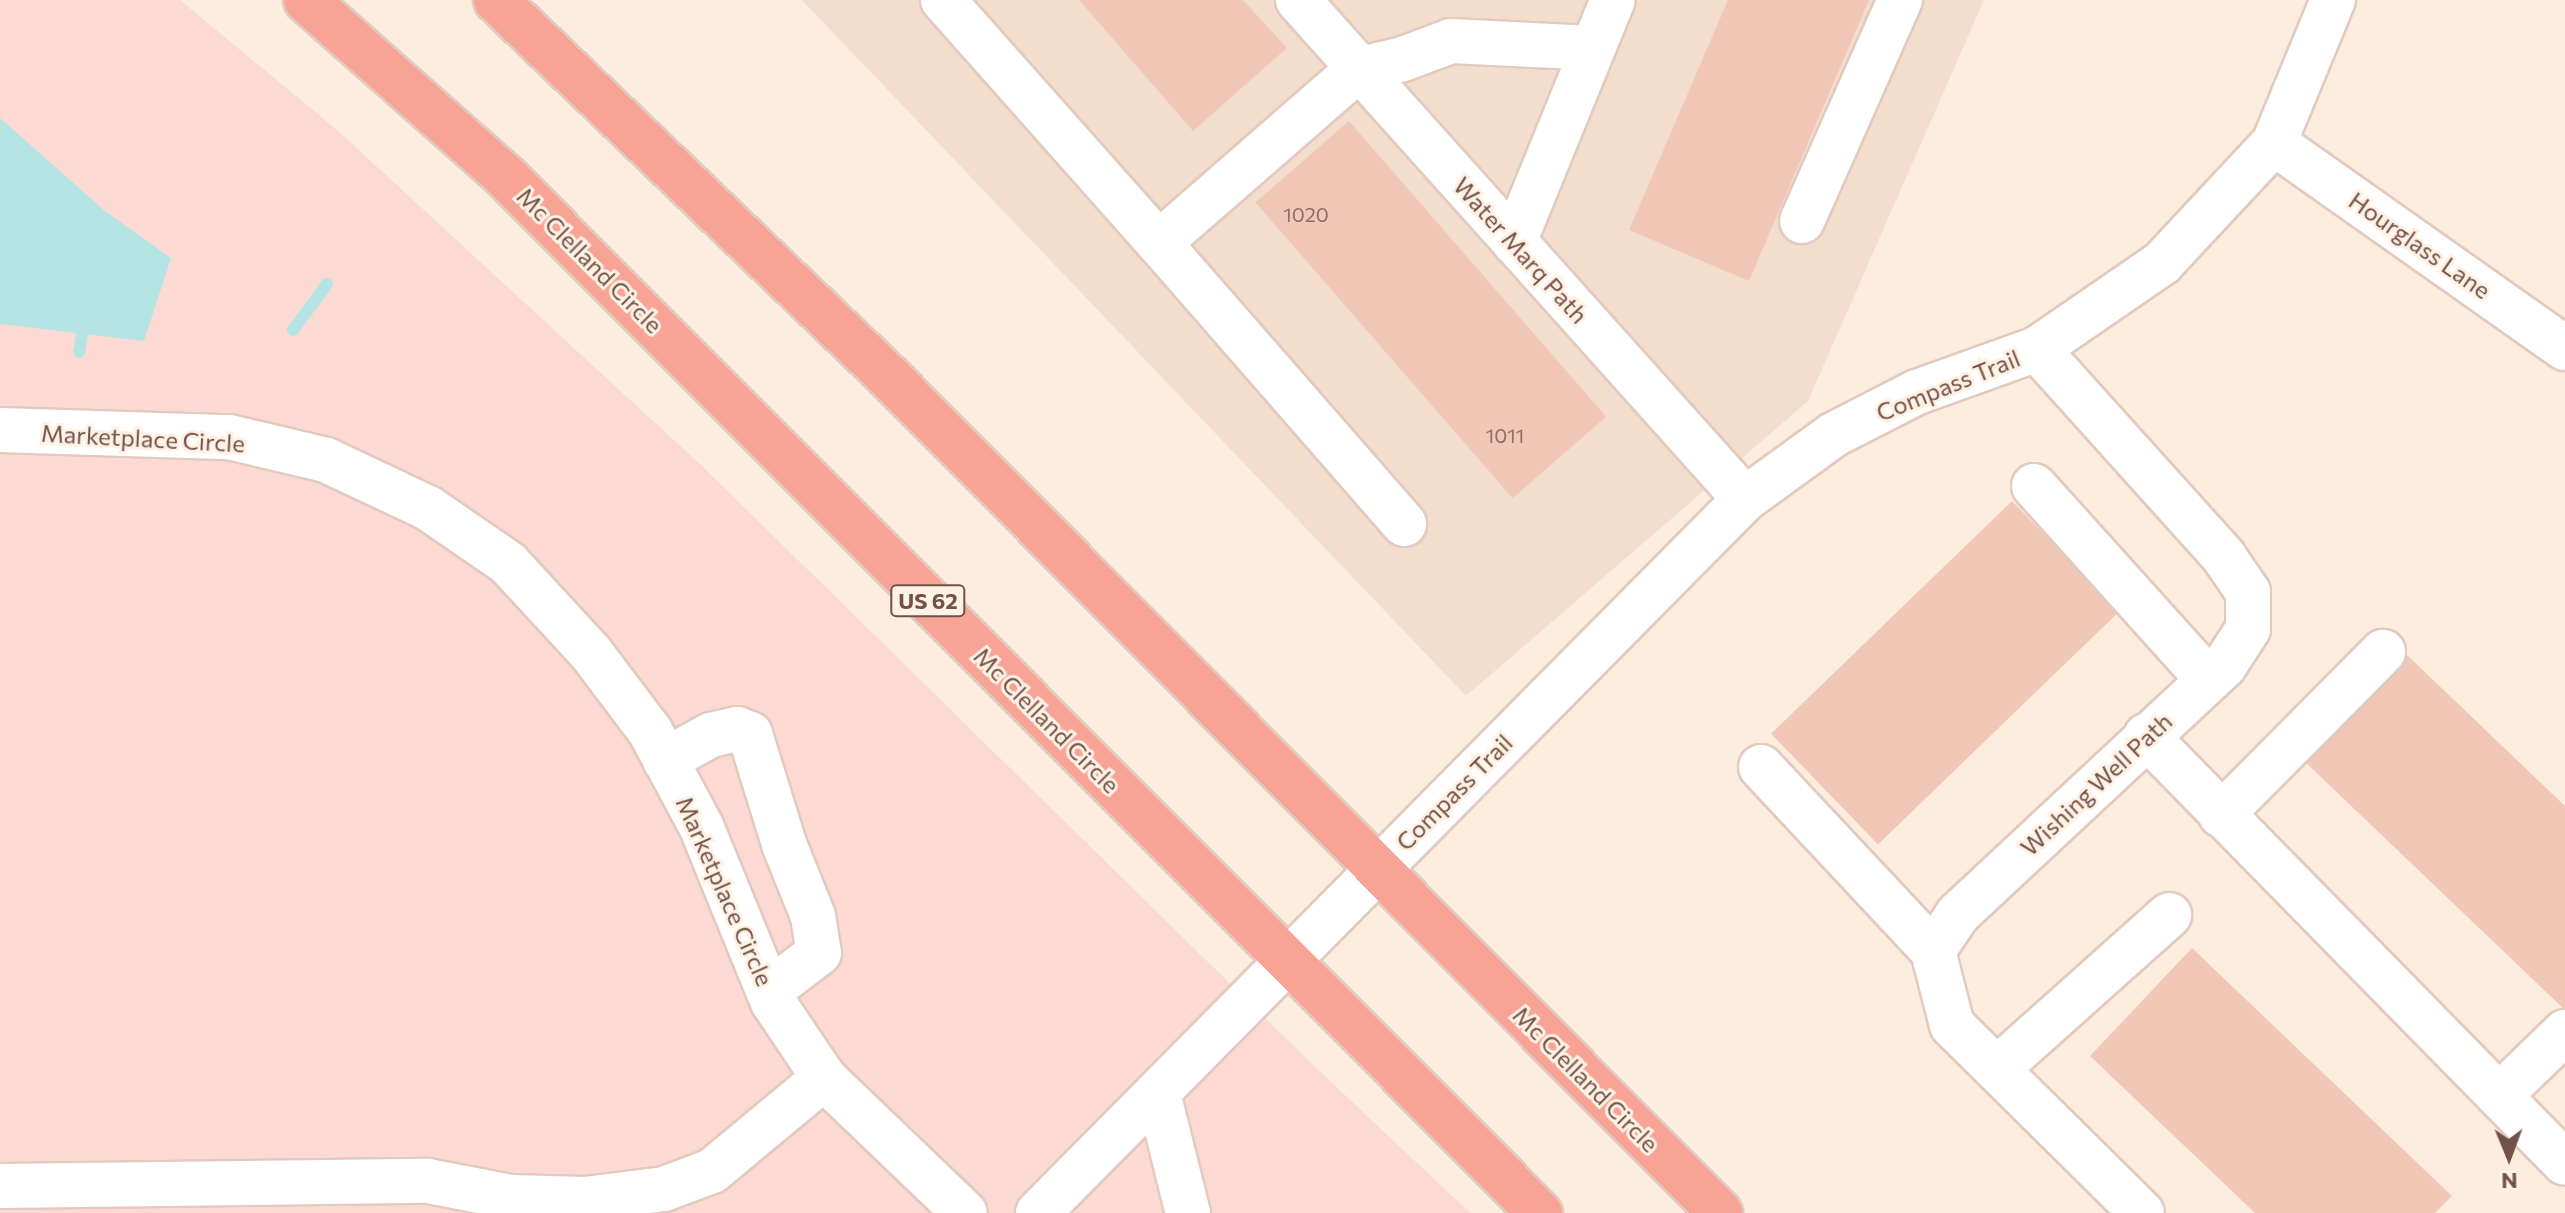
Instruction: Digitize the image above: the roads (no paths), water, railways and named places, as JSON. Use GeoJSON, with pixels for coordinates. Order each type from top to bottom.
{"type":"FeatureCollection","features":[{"type":"Feature","properties":{"kind":"highway","name":"Mc Clelland Circle"},"geometry":{"type":"LineString","coordinates":[[306,0],[508,179],[1540,1213]]}},
{"type":"Feature","properties":{"kind":"highway","name":"Mc Clelland Circle"},"geometry":{"type":"LineString","coordinates":[[496,0],[889,377],[1376,871],[1720,1213]]}},
{"type":"Feature","properties":{"kind":"street"},"geometry":{"type":"LineString","coordinates":[[943,0],[1404,524]]}},
{"type":"Feature","properties":{"kind":"street","name":"Water Marq Path"},"geometry":{"type":"LineString","coordinates":[[1298,0],[1357,70],[1745,499]]}},
{"type":"Feature","properties":{"kind":"street"},"geometry":{"type":"LineString","coordinates":[[1514,242],[1613,0]]}},
{"type":"Feature","properties":{"kind":"street"},"geometry":{"type":"LineString","coordinates":[[1802,221],[1900,0]]}},
{"type":"Feature","properties":{"kind":"street","name":"Compass Trail"},"geometry":{"type":"LineString","coordinates":[[1376,871],[1745,499],[1833,435],[1917,392],[2037,349],[2162,263],[2274,143],[2333,0]]}},
{"type":"Feature","properties":{"kind":"street"},"geometry":{"type":"LineString","coordinates":[[1159,243],[1357,70],[1403,59],[1451,41],[1592,48]]}},
{"type":"Feature","properties":{"kind":"street","name":"Hourglass Lane"},"geometry":{"type":"LineString","coordinates":[[2274,143],[2565,348]]}},
{"type":"Feature","properties":{"kind":"street","name":"Wishing Well Path"},"geometry":{"type":"LineString","coordinates":[[1933,951],[1958,914],[2224,666],[2248,629],[2248,592],[2224,557],[2037,349]]}},
{"type":"Feature","properties":{"kind":"street","name":"Marketplace Circle"},"geometry":{"type":"LineString","coordinates":[[0,430],[229,437],[326,460],[428,508],[508,563],[591,653],[650,731],[701,826],[769,991],[824,1078],[965,1213]]}},
{"type":"Feature","properties":{"kind":"street"},"geometry":{"type":"LineString","coordinates":[[2034,486],[2208,679]]}},
{"type":"Feature","properties":{"kind":"street"},"geometry":{"type":"LineString","coordinates":[[2221,815],[2383,652]]}},
{"type":"Feature","properties":{"kind":"street"},"geometry":{"type":"LineString","coordinates":[[665,760],[711,735],[737,729],[750,734],[784,844],[813,916],[819,953],[769,991]]}},
{"type":"Feature","properties":{"kind":"street"},"geometry":{"type":"LineString","coordinates":[[2146,736],[2565,1163]]}},
{"type":"Feature","properties":{"kind":"street"},"geometry":{"type":"LineString","coordinates":[[1761,767],[1933,951],[1952,1025],[2142,1213]]}},
{"type":"Feature","properties":{"kind":"street"},"geometry":{"type":"LineString","coordinates":[[1038,1213],[1376,871]]}},
{"type":"Feature","properties":{"kind":"street"},"geometry":{"type":"LineString","coordinates":[[1997,1069],[2169,915]]}},
{"type":"Feature","properties":{"kind":"street"},"geometry":{"type":"LineString","coordinates":[[2500,1095],[2565,1032]]}},
{"type":"Feature","properties":{"kind":"street"},"geometry":{"type":"LineString","coordinates":[[0,1186],[428,1181],[511,1197],[634,1203],[712,1171],[824,1078]]}},
{"type":"Feature","properties":{"kind":"street"},"geometry":{"type":"LineString","coordinates":[[1158,1093],[1188,1213]]}},
{"type":"Feature","properties":{"kind":"water"},"geometry":{"type":"Polygon","coordinates":[[[0,118],[105,211],[171,258],[144,341],[0,324],[0,118]]]}},
{"type":"Feature","properties":{"kind":"waterway"},"geometry":{"type":"LineString","coordinates":[[293,330],[327,284]]}},
{"type":"Feature","properties":{"kind":"waterway"},"geometry":{"type":"LineString","coordinates":[[79,352],[85,317]]}}]}
